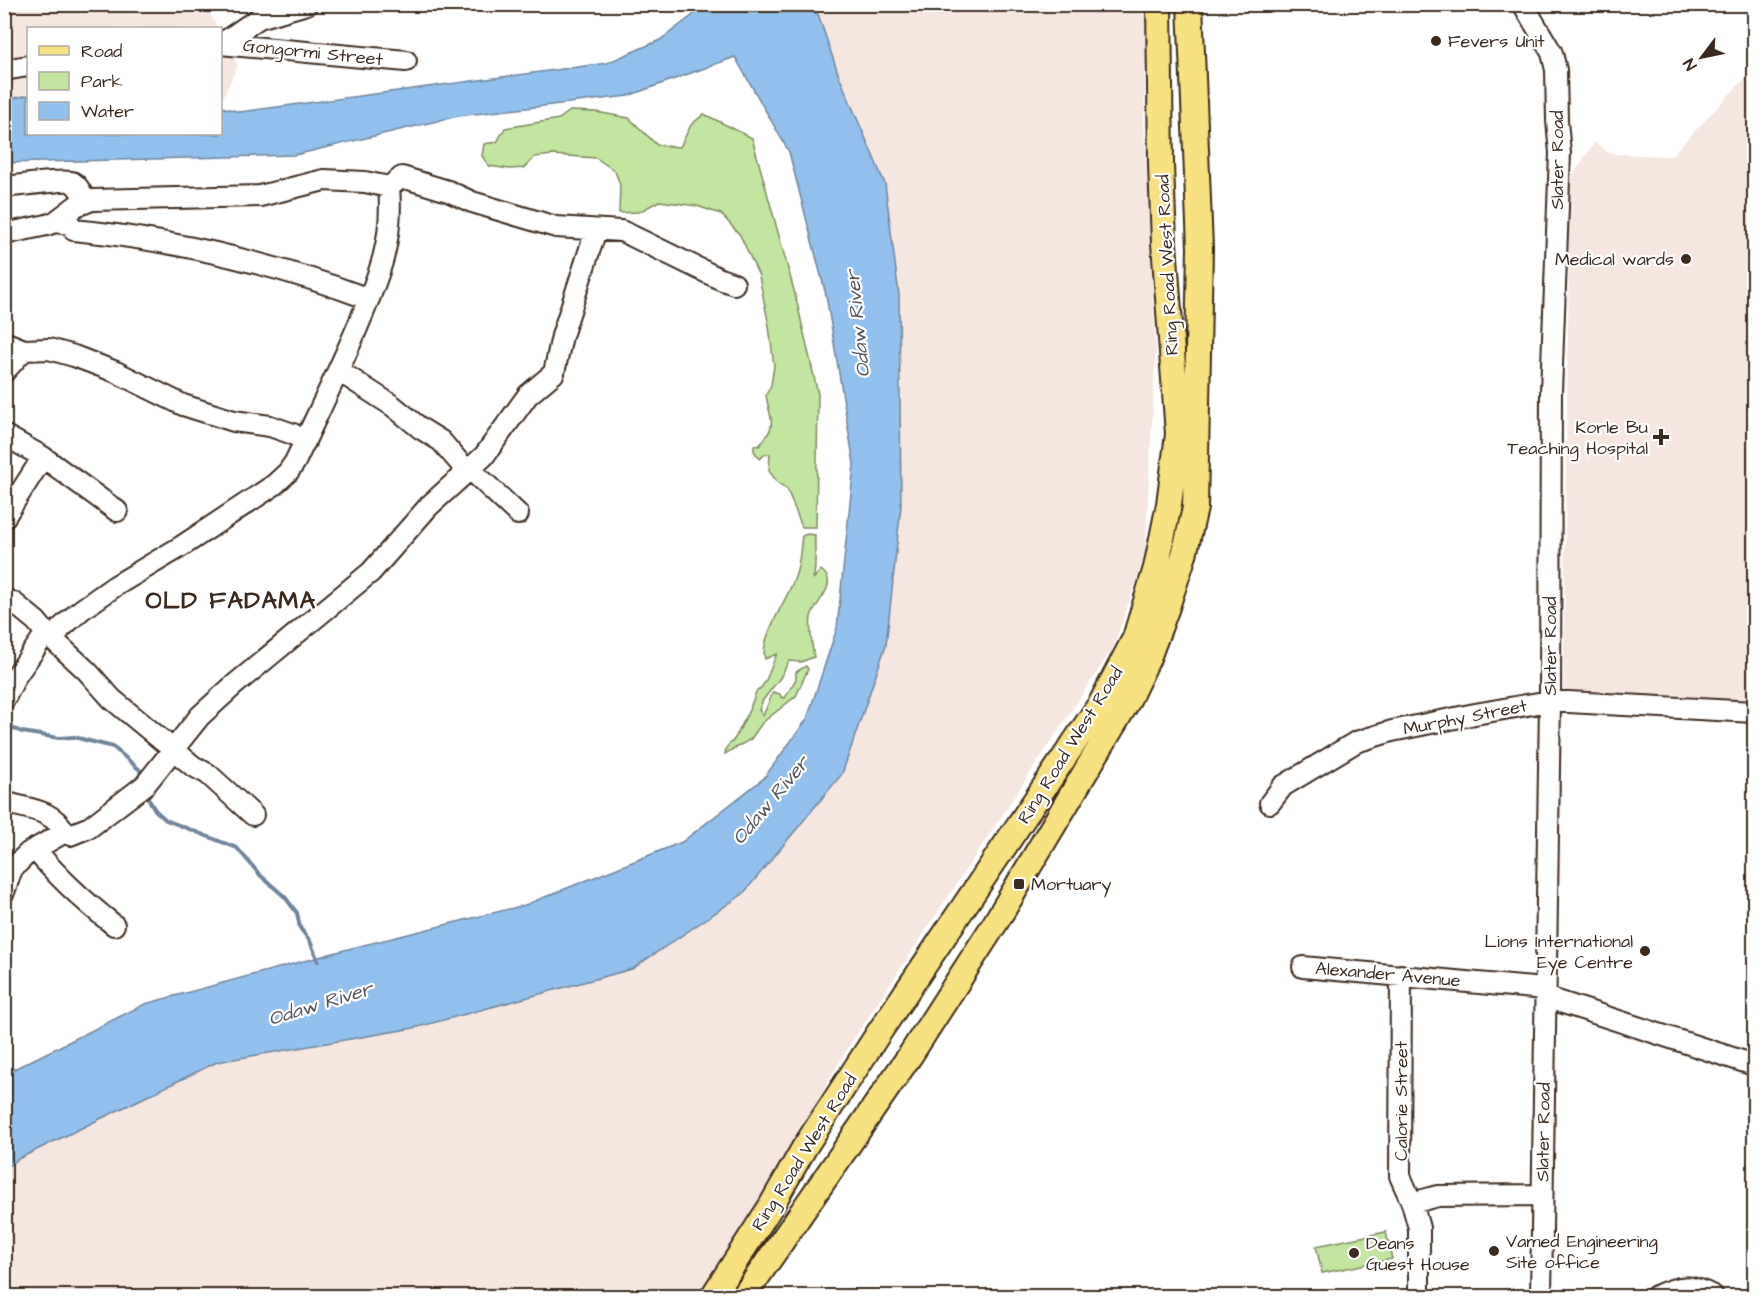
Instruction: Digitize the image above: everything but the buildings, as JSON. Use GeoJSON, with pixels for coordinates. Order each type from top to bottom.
{"type":"FeatureCollection","features":[{"type":"Feature","properties":{"kind":"main road","name":"Ring Road West Road"},"geometry":{"type":"LineString","coordinates":[[713,1296],[771,1206],[804,1148],[878,1034],[1101,703],[1135,638],[1148,599],[1169,504],[1178,434],[1164,243],[1159,4]]}},
{"type":"Feature","properties":{"kind":"main road","name":"Ring Road West Road"},"geometry":{"type":"LineString","coordinates":[[744,1296],[911,1054],[994,925],[1126,704],[1148,658],[1184,555],[1195,508],[1200,330],[1200,237],[1190,4]]}},
{"type":"Feature","properties":{"kind":"main road"},"geometry":{"type":"LineString","coordinates":[[878,1034],[891,1046],[911,1054]]}},
{"type":"Feature","properties":{"kind":"street"},"geometry":{"type":"LineString","coordinates":[[222,43],[259,18],[307,4]]}},
{"type":"Feature","properties":{"kind":"street","name":"Slater Road"},"geometry":{"type":"LineString","coordinates":[[1522,4],[1552,53],[1556,70],[1560,153],[1551,381],[1550,700],[1541,1296]]}},
{"type":"Feature","properties":{"kind":"street","name":"Gongormi Street"},"geometry":{"type":"LineString","coordinates":[[222,44],[406,61]]}},
{"type":"Feature","properties":{"kind":"street"},"geometry":{"type":"LineString","coordinates":[[4,70],[27,66]]}},
{"type":"Feature","properties":{"kind":"street"},"geometry":{"type":"LineString","coordinates":[[4,234],[48,225],[92,200],[260,195],[324,180],[365,182],[389,187],[402,177],[448,191],[472,202],[556,227],[588,233],[628,234],[734,284]]}},
{"type":"Feature","properties":{"kind":"street"},"geometry":{"type":"LineString","coordinates":[[4,187],[71,181],[76,185],[85,202]]}},
{"type":"Feature","properties":{"kind":"street"},"geometry":{"type":"LineString","coordinates":[[4,713],[7,707],[4,702],[16,676],[50,636],[115,586],[182,546],[273,485],[296,462],[339,371],[383,267],[392,212],[389,187]]}},
{"type":"Feature","properties":{"kind":"street"},"geometry":{"type":"LineString","coordinates":[[55,222],[70,224],[75,231],[147,239],[289,271],[369,299]]}},
{"type":"Feature","properties":{"kind":"street"},"geometry":{"type":"LineString","coordinates":[[4,802],[44,812],[70,835],[90,827],[145,785],[200,716],[232,686],[371,572],[429,506],[484,456],[528,395],[554,373],[561,336],[588,233]]}},
{"type":"Feature","properties":{"kind":"street"},"geometry":{"type":"LineString","coordinates":[[4,342],[24,350],[49,349],[74,356],[116,372],[183,405],[234,422],[270,426],[293,434],[305,442]]}},
{"type":"Feature","properties":{"kind":"street"},"geometry":{"type":"LineString","coordinates":[[4,372],[24,350]]}},
{"type":"Feature","properties":{"kind":"street"},"geometry":{"type":"LineString","coordinates":[[339,371],[441,441],[460,463],[470,469],[518,514]]}},
{"type":"Feature","properties":{"kind":"street"},"geometry":{"type":"LineString","coordinates":[[4,435],[43,457],[117,511]]}},
{"type":"Feature","properties":{"kind":"street"},"geometry":{"type":"LineString","coordinates":[[4,518],[43,457]]}},
{"type":"Feature","properties":{"kind":"street"},"geometry":{"type":"LineString","coordinates":[[4,599],[14,603],[36,621],[112,699],[193,766],[208,774],[253,815]]}},
{"type":"Feature","properties":{"kind":"street","name":"Murphy Street"},"geometry":{"type":"LineString","coordinates":[[1270,803],[1283,786],[1356,742],[1392,731],[1550,700],[1755,712]]}},
{"type":"Feature","properties":{"kind":"street"},"geometry":{"type":"LineString","coordinates":[[6,885],[12,869],[28,853],[65,832]]}},
{"type":"Feature","properties":{"kind":"street"},"geometry":{"type":"LineString","coordinates":[[35,849],[56,874],[66,881],[75,894],[114,925]]}},
{"type":"Feature","properties":{"kind":"street","name":"Alexander Avenue"},"geometry":{"type":"LineString","coordinates":[[1303,967],[1401,975],[1545,993],[1755,1065]]}},
{"type":"Feature","properties":{"kind":"street","name":"Calorie Street"},"geometry":{"type":"LineString","coordinates":[[1401,975],[1400,1176],[1412,1203],[1419,1228],[1419,1296]]}},
{"type":"Feature","properties":{"kind":"street"},"geometry":{"type":"LineString","coordinates":[[1412,1203],[1438,1196],[1542,1195]]}},
{"type":"Feature","properties":{"kind":"street"},"geometry":{"type":"LineString","coordinates":[[1656,1296],[1680,1286],[1696,1288],[1713,1296]]}},
{"type":"Feature","properties":{"kind":"shaded area"},"geometry":{"type":"Polygon","coordinates":[[[5,5],[75,5],[81,13],[117,5],[205,5],[217,27],[27,27],[27,93],[5,99],[5,5]]]}},
{"type":"Feature","properties":{"kind":"shaded area"},"geometry":{"type":"Polygon","coordinates":[[[798,5],[1147,5],[1144,120],[1156,349],[1145,555],[1113,648],[845,1052],[752,1217],[699,1296],[5,1296],[4,1168],[20,1158],[217,1062],[414,1028],[632,969],[886,645],[839,76],[818,14],[799,9],[798,5]]]}},
{"type":"Feature","properties":{"kind":"shaded area"},"geometry":{"type":"Polygon","coordinates":[[[222,36],[238,65],[222,100],[222,36]]]}},
{"type":"Feature","properties":{"kind":"shaded area","name":"Korle Bu Teaching Hospital"},"geometry":{"type":"Polygon","coordinates":[[[1754,74],[1754,702],[1563,695],[1570,179],[1595,142],[1607,152],[1615,154],[1671,156],[1747,76],[1754,74]]]}},
{"type":"Feature","properties":{"kind":"green space"},"geometry":{"type":"Polygon","coordinates":[[[570,111],[596,112],[629,118],[657,145],[680,147],[691,125],[704,114],[752,138],[795,294],[818,394],[816,527],[802,527],[787,489],[778,483],[769,471],[770,454],[765,454],[760,459],[754,451],[754,445],[759,446],[771,427],[766,395],[771,385],[774,366],[759,276],[740,235],[721,214],[697,206],[659,201],[639,212],[619,213],[620,185],[615,171],[596,158],[553,155],[535,157],[524,168],[510,169],[489,166],[482,156],[484,144],[497,142],[505,128],[559,119],[570,111]]]}},
{"type":"Feature","properties":{"kind":"green space"},"geometry":{"type":"Polygon","coordinates":[[[815,535],[813,579],[821,570],[828,581],[825,594],[811,617],[814,657],[801,662],[789,661],[780,678],[763,700],[759,710],[763,716],[773,692],[785,698],[796,679],[796,672],[806,666],[808,669],[796,696],[762,723],[751,739],[725,754],[727,746],[735,738],[744,721],[756,692],[766,680],[777,654],[765,659],[766,640],[795,577],[802,536],[815,535]]]}},
{"type":"Feature","properties":{"kind":"green space","name":"Deans Guest House"},"geometry":{"type":"Polygon","coordinates":[[[1386,1232],[1392,1259],[1322,1273],[1316,1246],[1386,1232]]]}},
{"type":"Feature","properties":{"kind":"water","name":"Odaw River"},"geometry":{"type":"Polygon","coordinates":[[[691,5],[798,5],[799,9],[818,14],[839,76],[885,184],[899,295],[901,506],[886,645],[842,774],[743,894],[632,969],[414,1028],[217,1062],[20,1158],[5,1168],[4,1075],[8,1072],[145,1004],[352,948],[525,905],[682,842],[764,778],[807,719],[837,628],[854,464],[826,295],[789,152],[735,57],[628,96],[458,116],[295,155],[5,163],[5,100],[27,95],[27,135],[222,135],[222,107],[240,112],[607,63],[660,40],[697,12],[691,5]]]}},
{"type":"Feature","properties":{"kind":"waterway"},"geometry":{"type":"LineString","coordinates":[[4,725],[22,732],[59,738],[74,737],[113,747],[140,770],[141,776]]}},
{"type":"Feature","properties":{"kind":"waterway"},"geometry":{"type":"LineString","coordinates":[[145,793],[155,810],[166,820],[237,848],[260,875],[285,897],[297,913],[300,928],[310,941],[318,961]]}},
{"type":"Feature","properties":{"kind":"place","name":"Fevers Unit"},"geometry":{"type":"Point","coordinates":[1436,41]}},
{"type":"Feature","properties":{"kind":"place","name":"Medical wards"},"geometry":{"type":"Point","coordinates":[1686,259]}},
{"type":"Feature","properties":{"kind":"place","name":"Korle Bu Teaching Hospital"},"geometry":{"type":"Point","coordinates":[1661,437]}},
{"type":"Feature","properties":{"kind":"place","name":"Mortuary"},"geometry":{"type":"Point","coordinates":[1019,884]}},
{"type":"Feature","properties":{"kind":"place","name":"Lions International Eye Centre"},"geometry":{"type":"Point","coordinates":[1645,951]}},
{"type":"Feature","properties":{"kind":"place","name":"Vamed Engineering Site office"},"geometry":{"type":"Point","coordinates":[1494,1251]}},
{"type":"Feature","properties":{"kind":"place","name":"Deans Guest House"},"geometry":{"type":"Point","coordinates":[1354,1253]}},
{"type":"Feature","properties":{"kind":"district","name":"OLD FADAMA"},"geometry":{"type":"Point","coordinates":[231,600]}}]}
